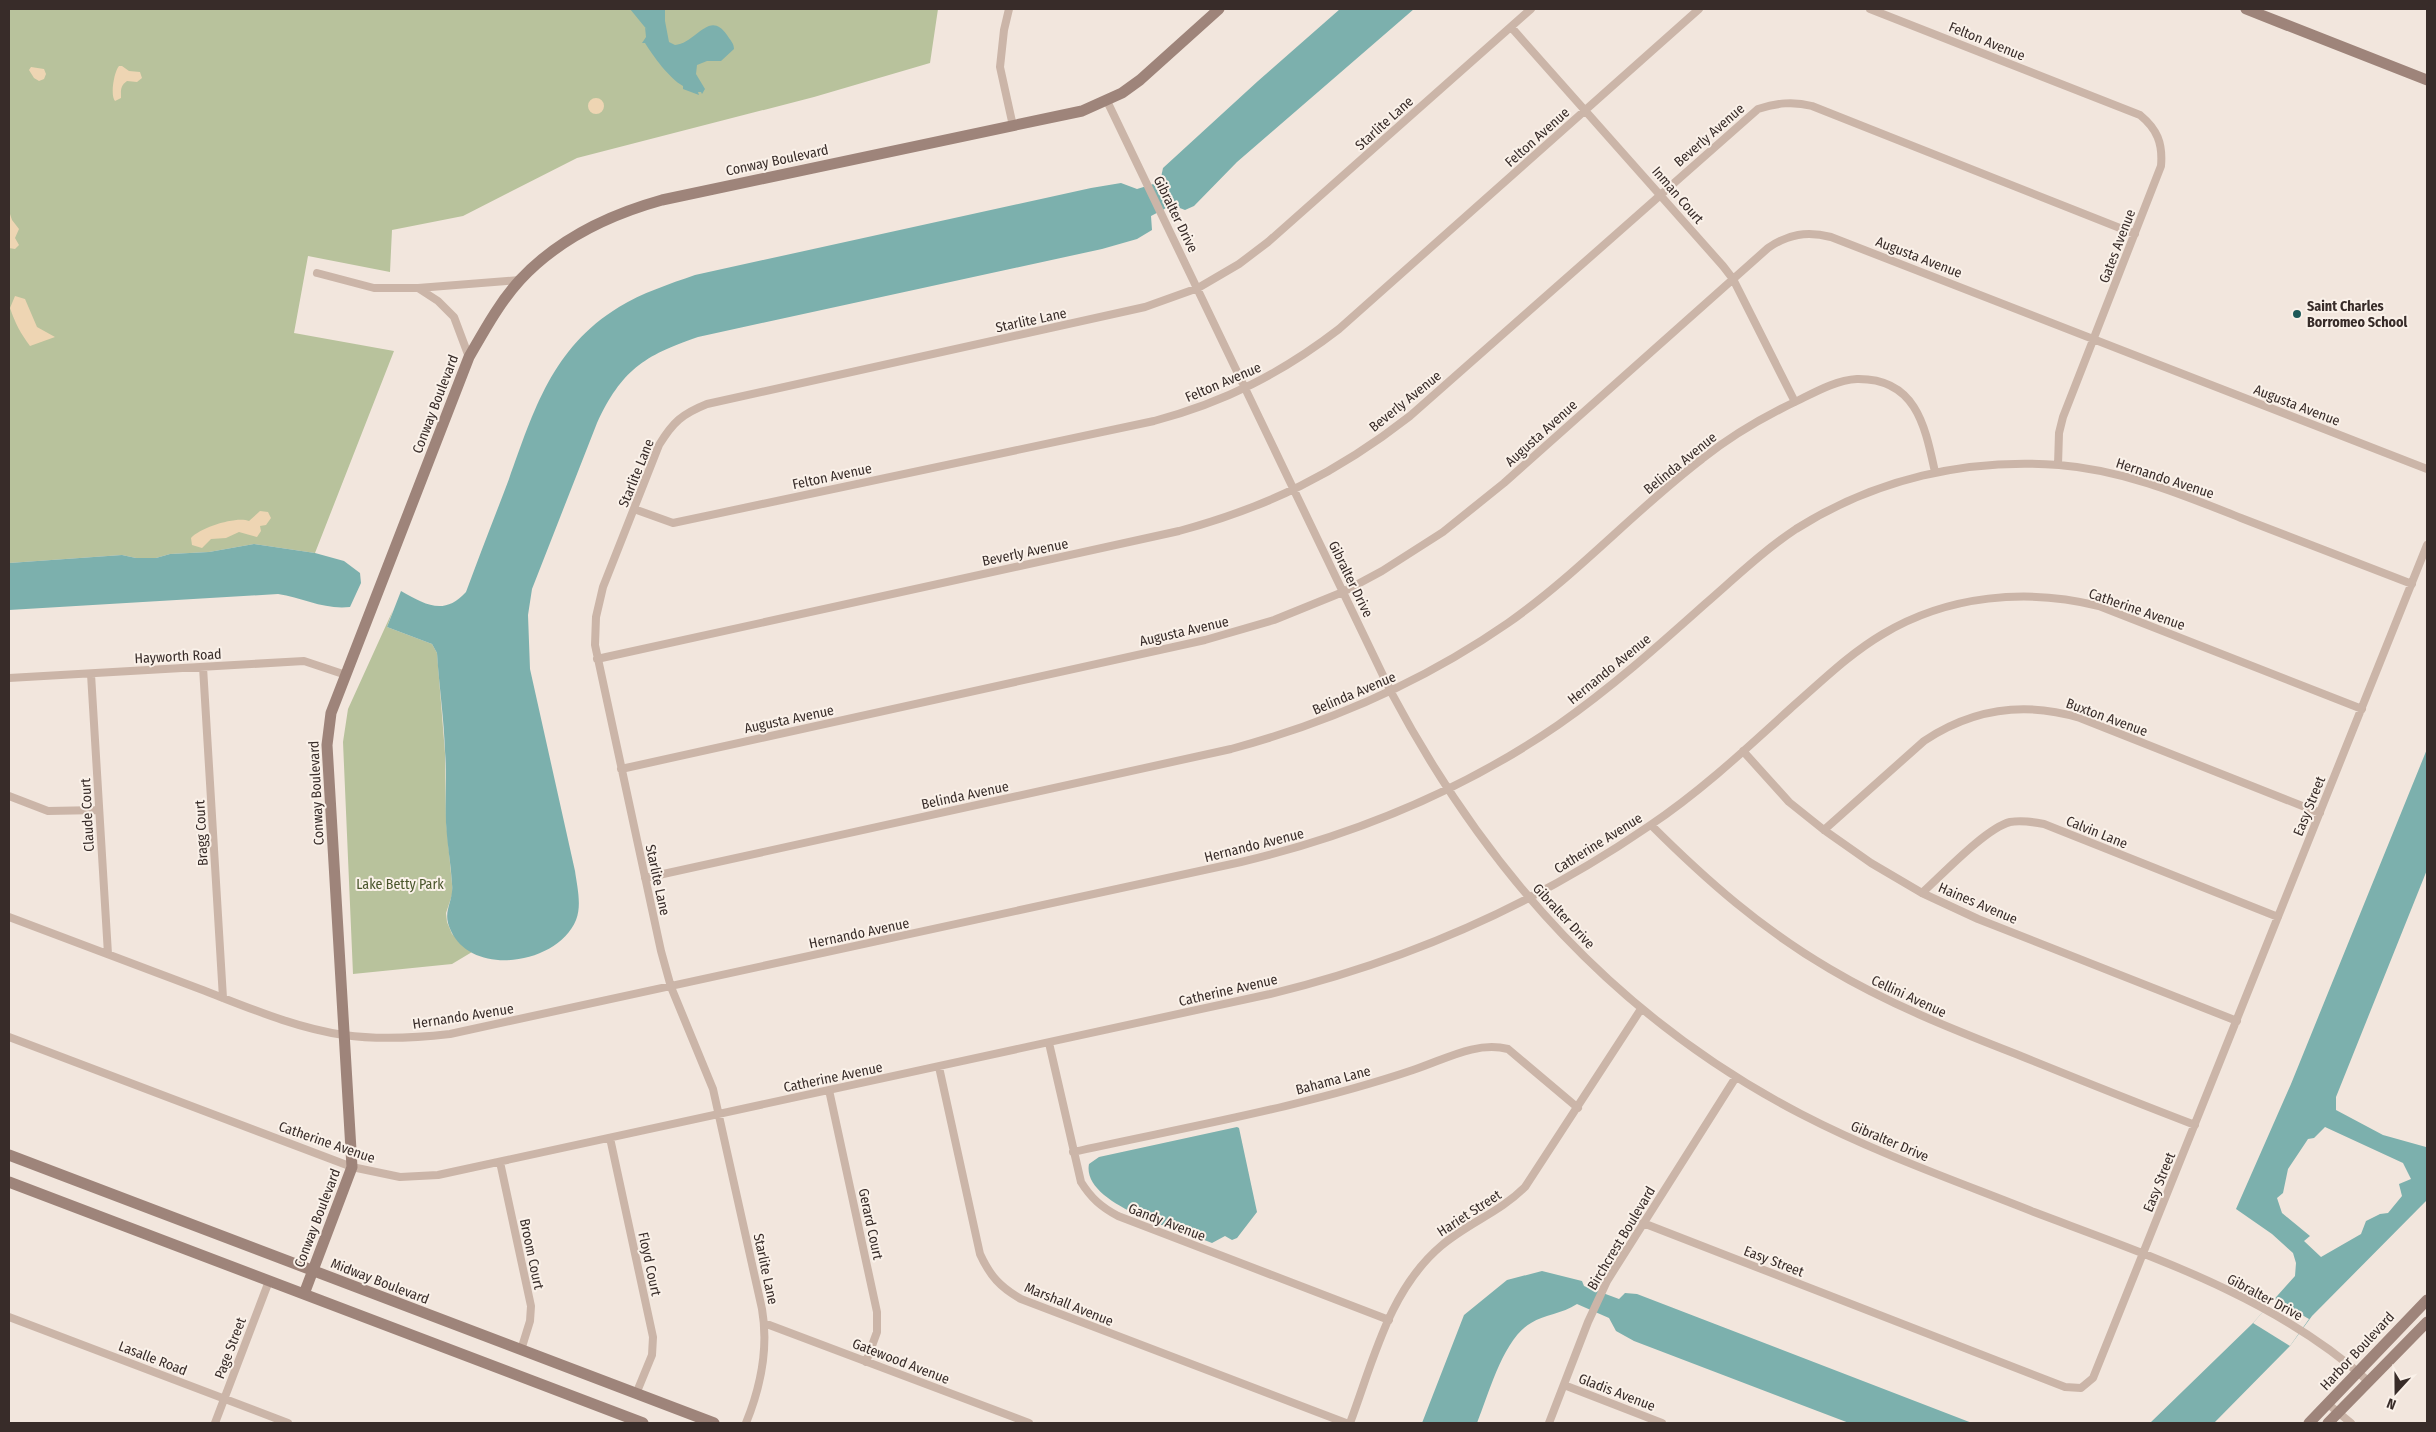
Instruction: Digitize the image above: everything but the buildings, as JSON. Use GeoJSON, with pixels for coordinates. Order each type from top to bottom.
{"type":"FeatureCollection","features":[{"type":"Feature","properties":{"kind":"street"},"geometry":{"type":"LineString","coordinates":[[1010,9],[1004,30],[1000,68],[1013,126]]}},
{"type":"Feature","properties":{"kind":"street","name":"Conway Boulevard"},"geometry":{"type":"LineString","coordinates":[[304,1294],[352,1167],[327,745],[332,713],[469,357],[493,315],[520,280],[546,257],[573,237],[602,220],[638,206],[1082,111],[1108,101],[1140,80],[1219,9]]}},
{"type":"Feature","properties":{"kind":"street","name":"Starlite Lane"},"geometry":{"type":"LineString","coordinates":[[746,1423],[762,1373],[765,1347],[764,1323],[719,1114],[705,1066],[671,987],[661,951],[597,659],[595,631],[598,603],[659,445],[670,426],[686,412],[707,404],[1128,312],[1163,302],[1198,288],[1238,264],[1268,242],[1531,9]]}},
{"type":"Feature","properties":{"kind":"street","name":"Felton Avenue"},"geometry":{"type":"LineString","coordinates":[[634,508],[673,523],[1154,421],[1200,407],[1246,389],[1294,362],[1339,328],[1699,9]]}},
{"type":"Feature","properties":{"kind":"street","name":"Felton Avenue"},"geometry":{"type":"LineString","coordinates":[[1870,9],[2067,86]]}},
{"type":"Feature","properties":{"kind":"street"},"geometry":{"type":"LineString","coordinates":[[2246,9],[2427,80]]}},
{"type":"Feature","properties":{"kind":"street","name":"Inman Court"},"geometry":{"type":"LineString","coordinates":[[1511,27],[1661,194],[1733,280],[1795,402]]}},
{"type":"Feature","properties":{"kind":"street","name":"Gates Avenue"},"geometry":{"type":"LineString","coordinates":[[2058,465],[2059,433],[2063,417],[2161,166],[2163,152],[2160,138],[2152,125],[2140,115],[2067,86]]}},
{"type":"Feature","properties":{"kind":"street","name":"Gibralter Drive"},"geometry":{"type":"LineString","coordinates":[[1108,101],[1391,692],[1447,790],[1486,844],[1530,899],[1583,955],[1641,1009],[1694,1049],[1736,1077],[1801,1114],[1885,1154],[2143,1254],[2264,1309],[2301,1331],[2358,1371],[2368,1381]]}},
{"type":"Feature","properties":{"kind":"street","name":"Beverly Avenue"},"geometry":{"type":"LineString","coordinates":[[597,659],[1179,531],[1237,514],[1295,490],[1353,457],[1410,416],[1758,109],[1778,103],[1800,103],[2135,234]]}},
{"type":"Feature","properties":{"kind":"street","name":"Augusta Avenue"},"geometry":{"type":"LineString","coordinates":[[621,769],[1205,640],[1274,620],[1343,592],[1413,552],[1472,510],[1778,241],[1797,234],[1820,234],[2094,338],[2427,469]]}},
{"type":"Feature","properties":{"kind":"street"},"geometry":{"type":"LineString","coordinates":[[317,273],[374,288],[418,288],[520,280]]}},
{"type":"Feature","properties":{"kind":"street"},"geometry":{"type":"LineString","coordinates":[[418,288],[438,301],[454,318],[469,357]]}},
{"type":"Feature","properties":{"kind":"street","name":"Belinda Avenue"},"geometry":{"type":"LineString","coordinates":[[645,878],[1231,749],[1311,725],[1391,692],[1452,659],[1511,621],[1566,578],[1701,459],[1747,428],[1795,402],[1836,383],[1854,379],[1872,380],[1889,386],[1906,397],[1918,412],[1925,428],[1935,472]]}},
{"type":"Feature","properties":{"kind":"street","name":"Hernando Avenue"},"geometry":{"type":"LineString","coordinates":[[9,917],[293,1023],[344,1035],[400,1038],[450,1034],[1272,854],[1363,826],[1447,790],[1530,743],[1595,698],[1633,668],[1755,560],[1795,530],[1852,498],[1886,485],[1935,472],[1996,465],[2058,465],[2113,473],[2164,488],[2412,584]]}},
{"type":"Feature","properties":{"kind":"street","name":"Easy Street"},"geometry":{"type":"LineString","coordinates":[[1643,1223],[2066,1388],[2081,1388],[2093,1378],[2427,546]]}},
{"type":"Feature","properties":{"kind":"street","name":"Catherine Avenue"},"geometry":{"type":"LineString","coordinates":[[9,1037],[352,1167],[386,1175],[415,1177],[438,1175],[1270,994],[1341,975],[1427,946],[1530,899],[1650,825],[1743,752],[1842,663],[1886,632],[1939,609],[1997,598],[2050,598],[2099,606],[2362,709]]}},
{"type":"Feature","properties":{"kind":"street","name":"Hayworth Road"},"geometry":{"type":"LineString","coordinates":[[9,678],[304,661],[346,675]]}},
{"type":"Feature","properties":{"kind":"street","name":"Bragg Court"},"geometry":{"type":"LineString","coordinates":[[203,667],[223,998]]}},
{"type":"Feature","properties":{"kind":"street","name":"Claude Court"},"geometry":{"type":"LineString","coordinates":[[91,674],[108,954]]}},
{"type":"Feature","properties":{"kind":"street","name":"Buxton Avenue"},"geometry":{"type":"LineString","coordinates":[[1824,830],[1924,741],[1936,733],[1976,715],[2019,708],[2049,710],[2080,718],[2320,813]]}},
{"type":"Feature","properties":{"kind":"street","name":"Haines Avenue"},"geometry":{"type":"LineString","coordinates":[[1743,752],[1789,802],[1824,830],[1871,862],[1922,893],[1978,919],[2237,1021]]}},
{"type":"Feature","properties":{"kind":"street"},"geometry":{"type":"LineString","coordinates":[[9,796],[48,811],[99,810]]}},
{"type":"Feature","properties":{"kind":"street","name":"Calvin Lane"},"geometry":{"type":"LineString","coordinates":[[1922,893],[1992,830],[2009,822],[2027,821],[2044,824],[2278,917]]}},
{"type":"Feature","properties":{"kind":"street","name":"Cellini Avenue"},"geometry":{"type":"LineString","coordinates":[[1650,825],[1702,875],[1746,912],[1793,946],[1867,990],[1954,1030],[2195,1125]]}},
{"type":"Feature","properties":{"kind":"street","name":"Hariet Street"},"geometry":{"type":"LineString","coordinates":[[1350,1423],[1389,1320],[1406,1286],[1431,1254],[1458,1233],[1501,1208],[1525,1186],[1578,1108],[1641,1009]]}},
{"type":"Feature","properties":{"kind":"street","name":"Gandy Avenue"},"geometry":{"type":"LineString","coordinates":[[1049,1043],[1072,1152],[1081,1182],[1090,1197],[1102,1208],[1118,1216],[1389,1320]]}},
{"type":"Feature","properties":{"kind":"street","name":"Bahama Lane"},"geometry":{"type":"LineString","coordinates":[[1072,1152],[1333,1094],[1392,1077],[1476,1048],[1493,1046],[1508,1049],[1578,1108]]}},
{"type":"Feature","properties":{"kind":"street","name":"Marshall Avenue"},"geometry":{"type":"LineString","coordinates":[[939,1066],[980,1254],[988,1273],[1001,1288],[1021,1300],[1346,1423]]}},
{"type":"Feature","properties":{"kind":"street","name":"Birchcrest Boulevard"},"geometry":{"type":"LineString","coordinates":[[1549,1423],[1588,1322],[1607,1281],[1736,1077]]}},
{"type":"Feature","properties":{"kind":"street","name":"Gerard Court"},"geometry":{"type":"LineString","coordinates":[[829,1090],[877,1312],[876,1332],[866,1362]]}},
{"type":"Feature","properties":{"kind":"street","name":"Floyd Court"},"geometry":{"type":"LineString","coordinates":[[610,1138],[653,1337],[652,1355],[636,1394]]}},
{"type":"Feature","properties":{"kind":"street","name":"Midway Boulevard"},"geometry":{"type":"LineString","coordinates":[[9,1155],[714,1423]]}},
{"type":"Feature","properties":{"kind":"street","name":"Broom Court"},"geometry":{"type":"LineString","coordinates":[[500,1162],[531,1306],[530,1321],[521,1350]]}},
{"type":"Feature","properties":{"kind":"street"},"geometry":{"type":"LineString","coordinates":[[9,1182],[643,1423]]}},
{"type":"Feature","properties":{"kind":"street","name":"Page Street"},"geometry":{"type":"LineString","coordinates":[[215,1423],[269,1281]]}},
{"type":"Feature","properties":{"kind":"street","name":"Harbor Boulevard"},"geometry":{"type":"LineString","coordinates":[[2309,1423],[2427,1300]]}},
{"type":"Feature","properties":{"kind":"street"},"geometry":{"type":"LineString","coordinates":[[2418,1310],[2427,1318]]}},
{"type":"Feature","properties":{"kind":"street","name":"Lasalle Road"},"geometry":{"type":"LineString","coordinates":[[9,1317],[288,1423]]}},
{"type":"Feature","properties":{"kind":"street","name":"Harbor Boulevard"},"geometry":{"type":"LineString","coordinates":[[2328,1423],[2427,1322]]}},
{"type":"Feature","properties":{"kind":"street","name":"Gatewood Avenue"},"geometry":{"type":"LineString","coordinates":[[764,1323],[1029,1423]]}},
{"type":"Feature","properties":{"kind":"street","name":"Gladis Avenue"},"geometry":{"type":"LineString","coordinates":[[1564,1385],[1662,1423]]}},
{"type":"Feature","properties":{"kind":"street"},"geometry":{"type":"LineString","coordinates":[[2328,1404],[2351,1423]]}},
{"type":"Feature","properties":{"kind":"green space"},"geometry":{"type":"Polygon","coordinates":[[[9,9],[938,9],[930,63],[814,97],[577,158],[463,216],[392,230],[390,272],[308,256],[294,333],[394,351],[315,553],[254,544],[209,552],[170,554],[156,558],[136,558],[122,555],[9,563],[9,9]]]}},
{"type":"Feature","properties":{"kind":"green space","name":"Lake Betty Park"},"geometry":{"type":"Polygon","coordinates":[[[393,610],[387,627],[432,644],[437,653],[445,753],[446,821],[452,884],[452,895],[446,913],[447,922],[452,934],[472,952],[452,964],[353,974],[343,742],[348,709],[393,610]]]}},
{"type":"Feature","properties":{"kind":"sand"},"geometry":{"type":"Polygon","coordinates":[[[119,66],[129,71],[140,72],[142,78],[137,82],[127,81],[121,88],[121,98],[115,101],[113,84],[119,66]]]}},
{"type":"Feature","properties":{"kind":"sand"},"geometry":{"type":"Polygon","coordinates":[[[31,67],[44,69],[46,74],[44,79],[39,81],[34,78],[29,70],[31,67]]]}},
{"type":"Feature","properties":{"kind":"sand"},"geometry":{"type":"Polygon","coordinates":[[[593,98],[599,98],[604,103],[602,112],[593,114],[588,109],[588,103],[593,98]]]}},
{"type":"Feature","properties":{"kind":"sand"},"geometry":{"type":"Polygon","coordinates":[[[9,211],[12,220],[19,229],[15,238],[19,245],[15,249],[9,248],[9,211]]]}},
{"type":"Feature","properties":{"kind":"sand"},"geometry":{"type":"Polygon","coordinates":[[[15,296],[25,299],[37,327],[55,337],[30,346],[18,328],[10,308],[15,296]]]}},
{"type":"Feature","properties":{"kind":"sand"},"geometry":{"type":"Polygon","coordinates":[[[260,511],[268,512],[271,518],[266,525],[260,526],[261,531],[257,537],[239,532],[226,538],[211,539],[202,548],[192,545],[191,538],[211,526],[228,521],[249,521],[260,511]]]}},
{"type":"Feature","properties":{"kind":"water"},"geometry":{"type":"Polygon","coordinates":[[[630,9],[665,9],[669,42],[675,45],[683,43],[708,26],[714,25],[721,28],[727,35],[733,43],[734,49],[721,61],[707,61],[697,65],[696,74],[705,89],[702,94],[698,92],[699,95],[683,89],[683,86],[672,78],[645,43],[642,43],[646,37],[645,27],[630,9]]]}},
{"type":"Feature","properties":{"kind":"water"},"geometry":{"type":"Polygon","coordinates":[[[1340,9],[1414,9],[1237,162],[1194,206],[1185,210],[1172,205],[1151,216],[1152,230],[1137,239],[1102,249],[698,337],[648,359],[625,378],[606,405],[597,423],[532,589],[528,615],[530,669],[575,871],[579,896],[578,914],[566,935],[552,947],[534,955],[515,960],[495,960],[477,955],[462,946],[451,931],[447,918],[452,884],[447,831],[446,769],[437,653],[432,644],[387,627],[401,591],[435,606],[450,604],[466,592],[537,405],[561,361],[577,341],[596,323],[619,307],[656,289],[695,275],[1091,188],[1121,183],[1137,189],[1160,182],[1163,168],[1340,9]]]}},
{"type":"Feature","properties":{"kind":"water"},"geometry":{"type":"Polygon","coordinates":[[[254,544],[315,553],[344,561],[360,573],[361,583],[350,607],[332,607],[278,594],[9,610],[9,563],[122,555],[136,558],[156,558],[170,554],[209,552],[254,544]]]}},
{"type":"Feature","properties":{"kind":"water"},"geometry":{"type":"Polygon","coordinates":[[[2427,749],[2427,870],[2336,1097],[2336,1110],[2383,1135],[2426,1147],[2427,1200],[2312,1316],[2290,1346],[2214,1423],[2150,1423],[2253,1323],[2295,1276],[2296,1263],[2293,1253],[2272,1234],[2236,1209],[2291,1084],[2427,749]],[[2325,1127],[2314,1138],[2308,1139],[2288,1169],[2283,1193],[2277,1198],[2282,1213],[2310,1236],[2304,1241],[2321,1257],[2361,1234],[2366,1221],[2380,1214],[2388,1213],[2402,1196],[2399,1184],[2411,1179],[2403,1163],[2325,1127]]]}},
{"type":"Feature","properties":{"kind":"water"},"geometry":{"type":"Polygon","coordinates":[[[1239,1128],[1257,1212],[1237,1238],[1232,1240],[1225,1236],[1212,1243],[1158,1224],[1116,1204],[1101,1192],[1091,1179],[1089,1164],[1099,1157],[1239,1128]]]}},
{"type":"Feature","properties":{"kind":"water"},"geometry":{"type":"Polygon","coordinates":[[[1542,1271],[1582,1281],[1584,1286],[1619,1299],[1625,1293],[1637,1294],[1972,1423],[1849,1423],[1634,1341],[1616,1331],[1609,1318],[1577,1304],[1536,1320],[1521,1331],[1512,1341],[1498,1368],[1477,1423],[1422,1423],[1464,1315],[1507,1280],[1542,1271]]]}},
{"type":"Feature","properties":{"kind":"pier"},"geometry":{"type":"Polygon","coordinates":[[[2274,1299],[2309,1319],[2290,1346],[2253,1323],[2274,1299]]]}},
{"type":"Feature","properties":{"kind":"place","name":"Saint Charles Borromeo School"},"geometry":{"type":"Point","coordinates":[2297,314]}}]}
